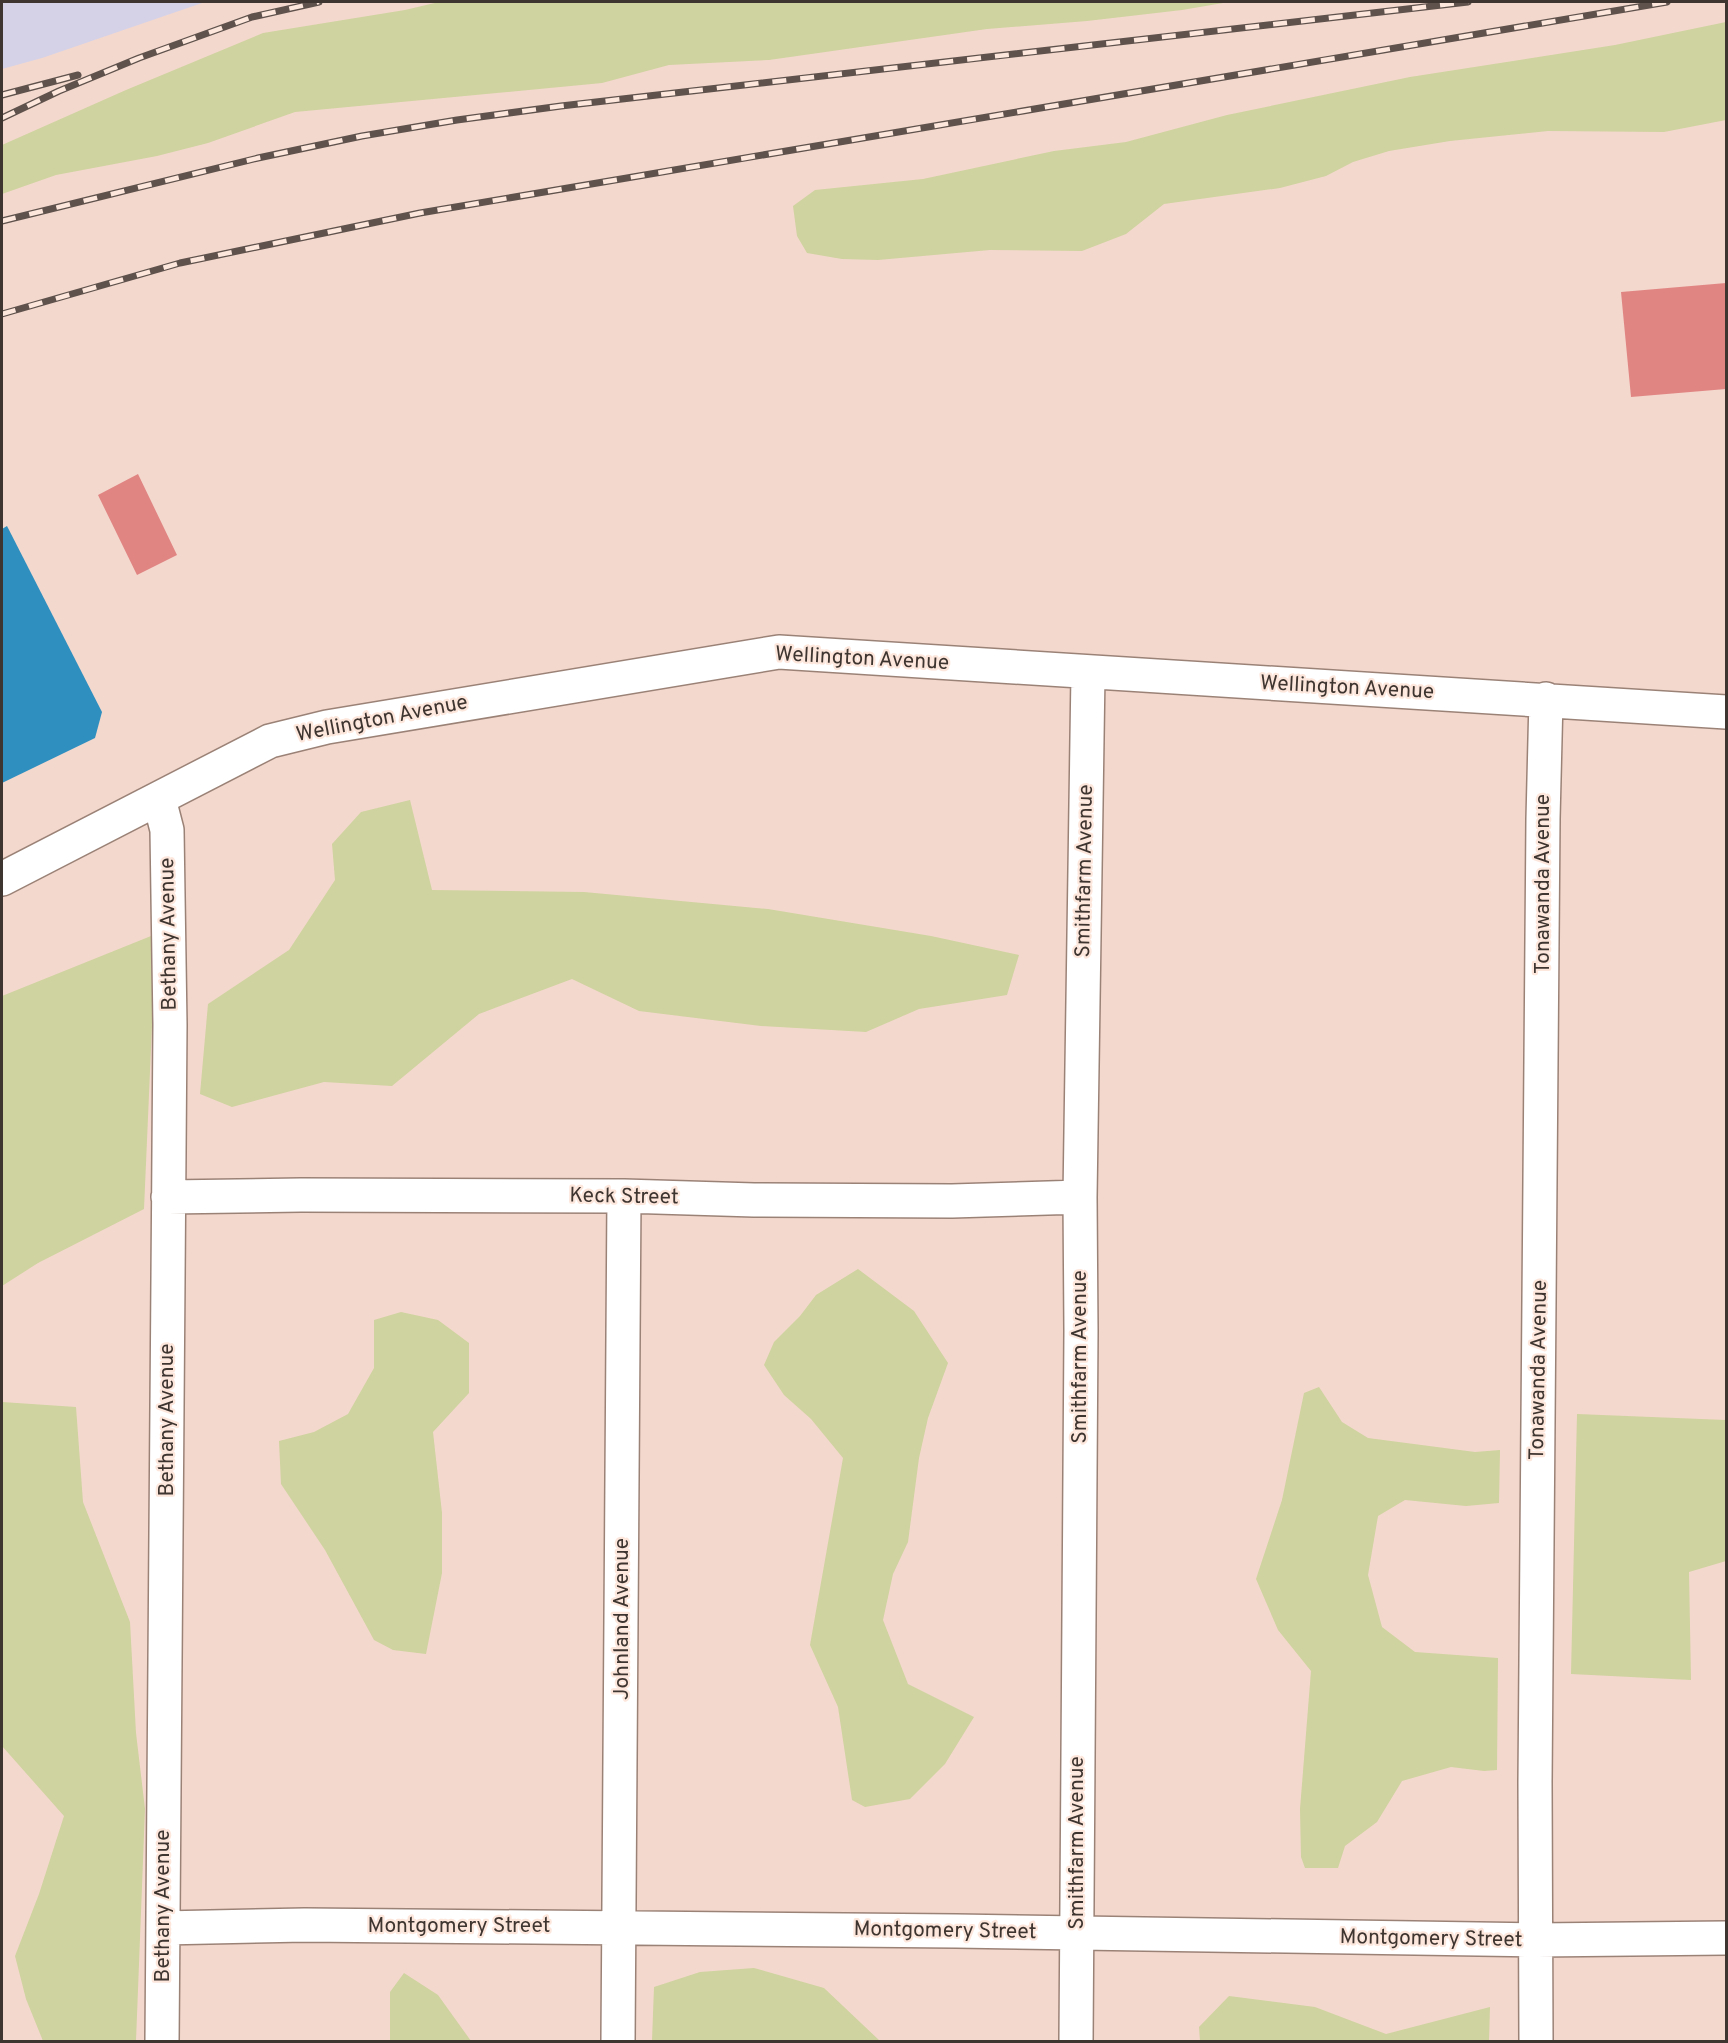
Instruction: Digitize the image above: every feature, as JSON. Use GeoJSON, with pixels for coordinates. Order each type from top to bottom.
{"type":"FeatureCollection","features":[{"type":"Feature","properties":{"kind":"street","name":"Wellington Avenue"},"geometry":{"type":"LineString","coordinates":[[2,879],[270,741],[327,727],[779,652],[1726,712]]}},
{"type":"Feature","properties":{"kind":"street","name":"Smithfarm Avenue"},"geometry":{"type":"LineString","coordinates":[[1076,2042],[1080,1197],[1088,673]]}},
{"type":"Feature","properties":{"kind":"street","name":"Tonawanda Avenue"},"geometry":{"type":"LineString","coordinates":[[1536,2042],[1535,1758],[1546,699]]}},
{"type":"Feature","properties":{"kind":"street","name":"Bethany Avenue"},"geometry":{"type":"LineString","coordinates":[[159,799],[167,830],[170,1025],[162,2042]]}},
{"type":"Feature","properties":{"kind":"street","name":"Keck Street"},"geometry":{"type":"LineString","coordinates":[[168,1197],[624,1196],[952,1202],[1080,1197]]}},
{"type":"Feature","properties":{"kind":"street","name":"Johnland Avenue"},"geometry":{"type":"LineString","coordinates":[[618,2042],[624,1196]]}},
{"type":"Feature","properties":{"kind":"street","name":"Montgomery Street"},"geometry":{"type":"LineString","coordinates":[[163,1929],[305,1925],[620,1927],[1537,1940],[1726,1938]]}},
{"type":"Feature","properties":{"kind":"shaded area"},"geometry":{"type":"Polygon","coordinates":[[[2,2],[205,2],[42,58],[2,69],[2,2]]]}},
{"type":"Feature","properties":{"kind":"green space"},"geometry":{"type":"Polygon","coordinates":[[[439,2],[1229,2],[1087,21],[987,29],[769,60],[669,65],[602,83],[295,112],[208,143],[157,156],[56,175],[2,194],[2,145],[126,90],[263,33],[405,10],[439,2]]]}},
{"type":"Feature","properties":{"kind":"green space"},"geometry":{"type":"Polygon","coordinates":[[[1726,22],[1726,120],[1664,132],[1548,131],[1450,141],[1389,151],[1353,162],[1326,176],[1280,188],[1164,204],[1126,234],[1082,251],[990,250],[878,260],[842,259],[807,253],[797,236],[793,206],[815,190],[923,179],[1054,151],[1126,142],[1227,115],[1410,77],[1615,45],[1726,22]]]}},
{"type":"Feature","properties":{"kind":"green space"},"geometry":{"type":"Polygon","coordinates":[[[410,800],[432,890],[584,892],[768,909],[931,936],[1019,955],[1007,995],[919,1009],[866,1032],[761,1026],[639,1011],[572,979],[479,1014],[392,1086],[324,1082],[232,1107],[200,1094],[208,1004],[289,950],[335,880],[332,844],[361,812],[410,800]]]}},
{"type":"Feature","properties":{"kind":"green space"},"geometry":{"type":"Polygon","coordinates":[[[156,934],[144,1209],[38,1263],[2,1286],[2,996],[156,934]]]}},
{"type":"Feature","properties":{"kind":"green space"},"geometry":{"type":"Polygon","coordinates":[[[858,1269],[914,1311],[948,1363],[928,1418],[919,1458],[908,1542],[893,1574],[883,1620],[908,1684],[974,1717],[945,1764],[910,1799],[865,1807],[852,1800],[838,1707],[810,1645],[843,1458],[811,1419],[784,1395],[764,1365],[774,1342],[800,1316],[816,1295],[858,1269]]]}},
{"type":"Feature","properties":{"kind":"green space"},"geometry":{"type":"Polygon","coordinates":[[[401,1312],[438,1320],[469,1343],[469,1393],[433,1432],[442,1513],[442,1573],[426,1654],[393,1650],[374,1640],[325,1550],[281,1484],[279,1441],[314,1432],[348,1414],[374,1368],[374,1320],[401,1312]]]}},
{"type":"Feature","properties":{"kind":"green space"},"geometry":{"type":"Polygon","coordinates":[[[1319,1387],[1342,1422],[1368,1438],[1475,1452],[1500,1450],[1499,1503],[1466,1506],[1405,1500],[1378,1516],[1368,1575],[1382,1627],[1415,1652],[1498,1658],[1497,1770],[1484,1771],[1451,1767],[1402,1781],[1377,1822],[1345,1846],[1338,1868],[1305,1868],[1301,1857],[1300,1809],[1311,1671],[1278,1630],[1256,1579],[1282,1500],[1304,1393],[1319,1387]]]}},
{"type":"Feature","properties":{"kind":"green space"},"geometry":{"type":"Polygon","coordinates":[[[2,1402],[76,1407],[83,1502],[130,1622],[136,1733],[145,1809],[136,2041],[43,2041],[26,1999],[15,1956],[39,1894],[64,1816],[2,1746],[2,1402]]]}},
{"type":"Feature","properties":{"kind":"green space"},"geometry":{"type":"Polygon","coordinates":[[[1577,1414],[1726,1420],[1726,1561],[1689,1572],[1691,1680],[1571,1674],[1577,1414]]]}},
{"type":"Feature","properties":{"kind":"green space"},"geometry":{"type":"Polygon","coordinates":[[[754,1968],[824,1988],[880,2041],[652,2041],[654,1987],[700,1972],[754,1968]]]}},
{"type":"Feature","properties":{"kind":"green space"},"geometry":{"type":"Polygon","coordinates":[[[404,1973],[438,1995],[471,2041],[390,2041],[390,1992],[404,1973]]]}},
{"type":"Feature","properties":{"kind":"green space"},"geometry":{"type":"Polygon","coordinates":[[[1229,1996],[1315,2007],[1386,2034],[1490,2007],[1489,2041],[1200,2041],[1199,2027],[1229,1996]]]}},
{"type":"Feature","properties":{"kind":"water"},"geometry":{"type":"Polygon","coordinates":[[[7,526],[102,712],[95,738],[2,783],[2,529],[7,526]]]}},
{"type":"Feature","properties":{"kind":"building"},"geometry":{"type":"Polygon","coordinates":[[[1726,283],[1726,389],[1631,397],[1621,292],[1726,283]]]}},
{"type":"Feature","properties":{"kind":"building"},"geometry":{"type":"Polygon","coordinates":[[[138,474],[177,555],[137,575],[98,495],[138,474]]]}},
{"type":"Feature","properties":{"kind":"railway"},"geometry":{"type":"LineString","coordinates":[[2,118],[59,91],[139,58],[252,17],[319,2]]}},
{"type":"Feature","properties":{"kind":"railway"},"geometry":{"type":"LineString","coordinates":[[2,221],[258,158],[362,136],[457,120],[561,106],[1468,2]]}},
{"type":"Feature","properties":{"kind":"railway"},"geometry":{"type":"LineString","coordinates":[[2,314],[180,263],[420,213],[1667,2]]}},
{"type":"Feature","properties":{"kind":"railway"},"geometry":{"type":"LineString","coordinates":[[2,95],[78,75]]}}]}
